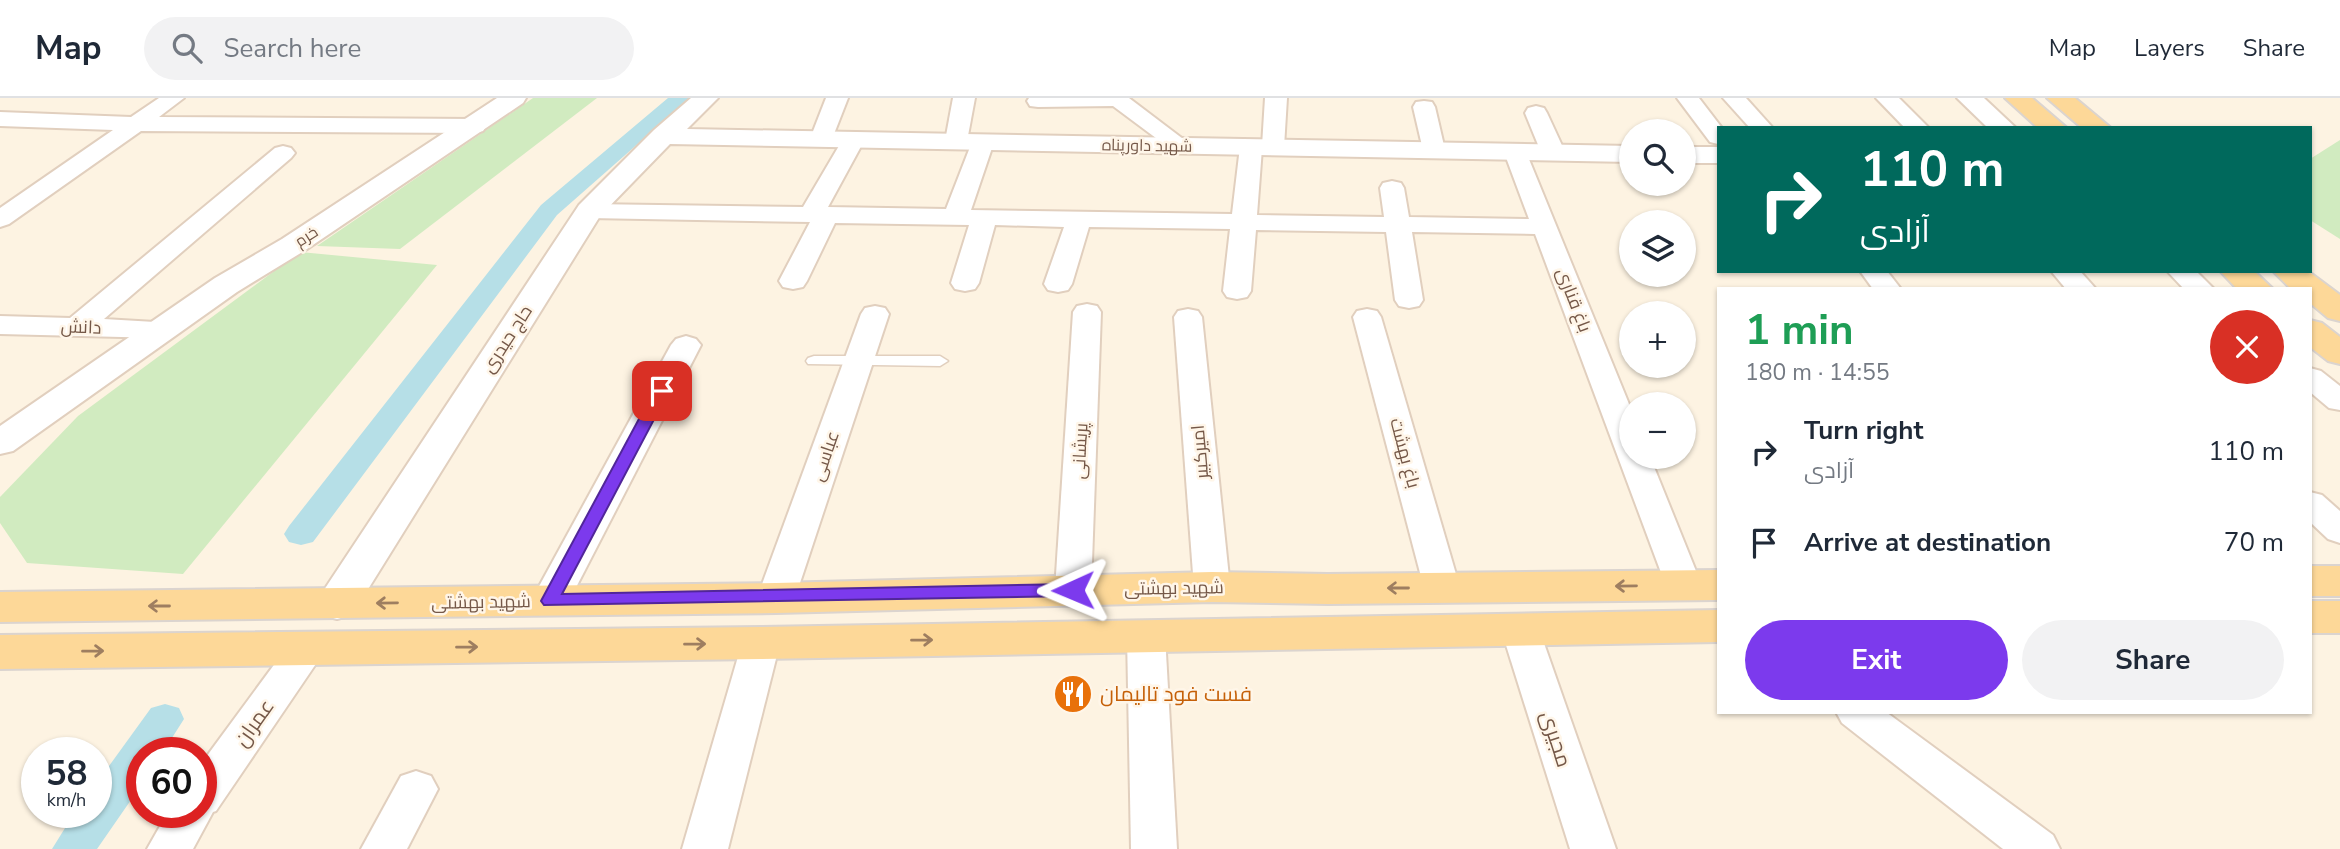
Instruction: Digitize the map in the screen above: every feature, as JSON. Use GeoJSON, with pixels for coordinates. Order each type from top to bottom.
{"type":"FeatureCollection","features":[{"type":"Feature","properties":{"kind":"main road"},"geometry":{"type":"LineString","coordinates":[[2017,98],[2052,126]]}},
{"type":"Feature","properties":{"kind":"main road"},"geometry":{"type":"LineString","coordinates":[[2059,98],[2095,126]]}},
{"type":"Feature","properties":{"kind":"main road"},"geometry":{"type":"LineString","coordinates":[[2237,273],[2255,287]]}},
{"type":"Feature","properties":{"kind":"main road"},"geometry":{"type":"LineString","coordinates":[[2291,273],[2309,287]]}},
{"type":"Feature","properties":{"kind":"main road"},"geometry":{"type":"LineString","coordinates":[[2312,289],[2340,311]]}},
{"type":"Feature","properties":{"kind":"main road"},"geometry":{"type":"LineString","coordinates":[[2312,332],[2340,354]]}},
{"type":"Feature","properties":{"kind":"main road"},"geometry":{"type":"LineString","coordinates":[[2312,581],[2340,580]]}},
{"type":"Feature","properties":{"kind":"main road","name":"شهید بهشتی"},"geometry":{"type":"LineString","coordinates":[[4,605],[776,598],[1212,587],[1701,586]]}},
{"type":"Feature","properties":{"kind":"main road"},"geometry":{"type":"LineString","coordinates":[[2312,617],[2340,617]]}},
{"type":"Feature","properties":{"kind":"main road"},"geometry":{"type":"LineString","coordinates":[[0,652],[761,643],[1717,626]]}},
{"type":"Feature","properties":{"kind":"main road"},"geometry":{"type":"LineString","coordinates":[[0,675],[44,652]]}},
{"type":"Feature","properties":{"kind":"street"},"geometry":{"type":"LineString","coordinates":[[0,219],[173,98]]}},
{"type":"Feature","properties":{"kind":"street","name":"خرم"},"geometry":{"type":"LineString","coordinates":[[0,443],[226,285],[293,245],[514,98]]}},
{"type":"Feature","properties":{"kind":"street","name":"حاج حیدری"},"geometry":{"type":"LineString","coordinates":[[337,604],[589,212],[663,136],[706,98]]}},
{"type":"Feature","properties":{"kind":"street"},"geometry":{"type":"LineString","coordinates":[[821,139],[837,98]]}},
{"type":"Feature","properties":{"kind":"street"},"geometry":{"type":"LineString","coordinates":[[956,141],[964,98]]}},
{"type":"Feature","properties":{"kind":"street"},"geometry":{"type":"LineString","coordinates":[[1237,290],[1243,222],[1276,98]]}},
{"type":"Feature","properties":{"kind":"street"},"geometry":{"type":"LineString","coordinates":[[1688,98],[1717,136]]}},
{"type":"Feature","properties":{"kind":"street"},"geometry":{"type":"LineString","coordinates":[[1734,98],[1760,126]]}},
{"type":"Feature","properties":{"kind":"street"},"geometry":{"type":"LineString","coordinates":[[1887,98],[1916,126]]}},
{"type":"Feature","properties":{"kind":"street"},"geometry":{"type":"LineString","coordinates":[[1969,98],[2001,126]]}},
{"type":"Feature","properties":{"kind":"street"},"geometry":{"type":"LineString","coordinates":[[1038,102],[1118,100],[1180,145]]}},
{"type":"Feature","properties":{"kind":"street"},"geometry":{"type":"LineString","coordinates":[[295,124],[316,107]]}},
{"type":"Feature","properties":{"kind":"street"},"geometry":{"type":"LineString","coordinates":[[1424,107],[1434,150]]}},
{"type":"Feature","properties":{"kind":"street"},"geometry":{"type":"LineString","coordinates":[[1536,113],[1553,152]]}},
{"type":"Feature","properties":{"kind":"street"},"geometry":{"type":"LineString","coordinates":[[0,120],[136,124],[475,126]]}},
{"type":"Feature","properties":{"kind":"street","name":"شهید داورپناه"},"geometry":{"type":"LineString","coordinates":[[663,136],[1619,154]]}},
{"type":"Feature","properties":{"kind":"street"},"geometry":{"type":"LineString","coordinates":[[793,281],[818,215],[854,139]]}},
{"type":"Feature","properties":{"kind":"street"},"geometry":{"type":"LineString","coordinates":[[956,218],[983,142]]}},
{"type":"Feature","properties":{"kind":"street","name":"باغ قناری"},"geometry":{"type":"LineString","coordinates":[[1516,152],[1619,418]]}},
{"type":"Feature","properties":{"kind":"street"},"geometry":{"type":"LineString","coordinates":[[77,327],[283,153]]}},
{"type":"Feature","properties":{"kind":"street"},"geometry":{"type":"LineString","coordinates":[[1696,155],[1717,155]]}},
{"type":"Feature","properties":{"kind":"street"},"geometry":{"type":"LineString","coordinates":[[1392,188],[1409,300]]}},
{"type":"Feature","properties":{"kind":"street"},"geometry":{"type":"LineString","coordinates":[[589,212],[1545,227]]}},
{"type":"Feature","properties":{"kind":"street"},"geometry":{"type":"LineString","coordinates":[[965,283],[984,218]]}},
{"type":"Feature","properties":{"kind":"street"},"geometry":{"type":"LineString","coordinates":[[1058,284],[1079,220]]}},
{"type":"Feature","properties":{"kind":"street"},"geometry":{"type":"LineString","coordinates":[[1875,273],[1885,287]]}},
{"type":"Feature","properties":{"kind":"street"},"geometry":{"type":"LineString","coordinates":[[2066,273],[2080,287]]}},
{"type":"Feature","properties":{"kind":"street"},"geometry":{"type":"LineString","coordinates":[[2182,273],[2198,287]]}},
{"type":"Feature","properties":{"kind":"street","name":"پریشانی"},"geometry":{"type":"LineString","coordinates":[[1073,590],[1087,312]]}},
{"type":"Feature","properties":{"kind":"street","name":"عباسی"},"geometry":{"type":"LineString","coordinates":[[776,598],[875,314]]}},
{"type":"Feature","properties":{"kind":"street","name":"امیرکبیر"},"geometry":{"type":"LineString","coordinates":[[1188,317],[1212,587]]}},
{"type":"Feature","properties":{"kind":"street","name":"باغ بهشت"},"geometry":{"type":"LineString","coordinates":[[1367,317],[1442,588]]}},
{"type":"Feature","properties":{"kind":"street","name":"دانش"},"geometry":{"type":"LineString","coordinates":[[0,325],[162,329]]}},
{"type":"Feature","properties":{"kind":"street"},"geometry":{"type":"LineString","coordinates":[[550,601],[686,345]]}},
{"type":"Feature","properties":{"kind":"street","name":"خرم"},"geometry":{"type":"LineString","coordinates":[[0,433],[97,373]]}},
{"type":"Feature","properties":{"kind":"street"},"geometry":{"type":"LineString","coordinates":[[2312,379],[2340,401]]}},
{"type":"Feature","properties":{"kind":"street"},"geometry":{"type":"LineString","coordinates":[[1640,469],[1701,586]]}},
{"type":"Feature","properties":{"kind":"street"},"geometry":{"type":"LineString","coordinates":[[2312,505],[2340,531]]}},
{"type":"Feature","properties":{"kind":"street","name":"مجیری"},"geometry":{"type":"LineString","coordinates":[[1520,629],[1593,849]]}},
{"type":"Feature","properties":{"kind":"street"},"geometry":{"type":"LineString","coordinates":[[1146,635],[1154,849]]}},
{"type":"Feature","properties":{"kind":"street"},"geometry":{"type":"LineString","coordinates":[[705,849],[761,643]]}},
{"type":"Feature","properties":{"kind":"street","name":"عمران"},"geometry":{"type":"LineString","coordinates":[[217,776],[307,649]]}},
{"type":"Feature","properties":{"kind":"street"},"geometry":{"type":"LineString","coordinates":[[1859,714],[2037,849]]}},
{"type":"Feature","properties":{"kind":"street"},"geometry":{"type":"LineString","coordinates":[[384,849],[416,789]]}},
{"type":"Feature","properties":{"kind":"street"},"geometry":{"type":"LineString","coordinates":[[170,849],[182,828]]}},
{"type":"Feature","properties":{"kind":"lane"},"geometry":{"type":"LineString","coordinates":[[814,362],[940,361]]}},
{"type":"Feature","properties":{"kind":"green space"},"geometry":{"type":"Polygon","coordinates":[[[533,98],[597,98],[400,249],[317,246],[533,98]]]}},
{"type":"Feature","properties":{"kind":"green space"},"geometry":{"type":"Polygon","coordinates":[[[2340,140],[2340,239],[2312,221],[2312,158],[2340,140]]]}},
{"type":"Feature","properties":{"kind":"green space"},"geometry":{"type":"Polygon","coordinates":[[[300,252],[437,265],[183,574],[27,563],[0,523],[0,497],[78,416],[300,252]]]}},
{"type":"Feature","properties":{"kind":"waterway"},"geometry":{"type":"LineString","coordinates":[[301,534],[549,210],[680,98]]}},
{"type":"Feature","properties":{"kind":"waterway"},"geometry":{"type":"LineString","coordinates":[[73,849],[165,719]]}},
{"type":"Feature","properties":{"kind":"place","name":"فست فود تالیمان"},"geometry":{"type":"Point","coordinates":[1073,694]}},
{"type":"Feature","properties":{"kind":"route"},"geometry":{"type":"LineString","coordinates":[[662,391],[550,601],[1073,590]]}}]}
